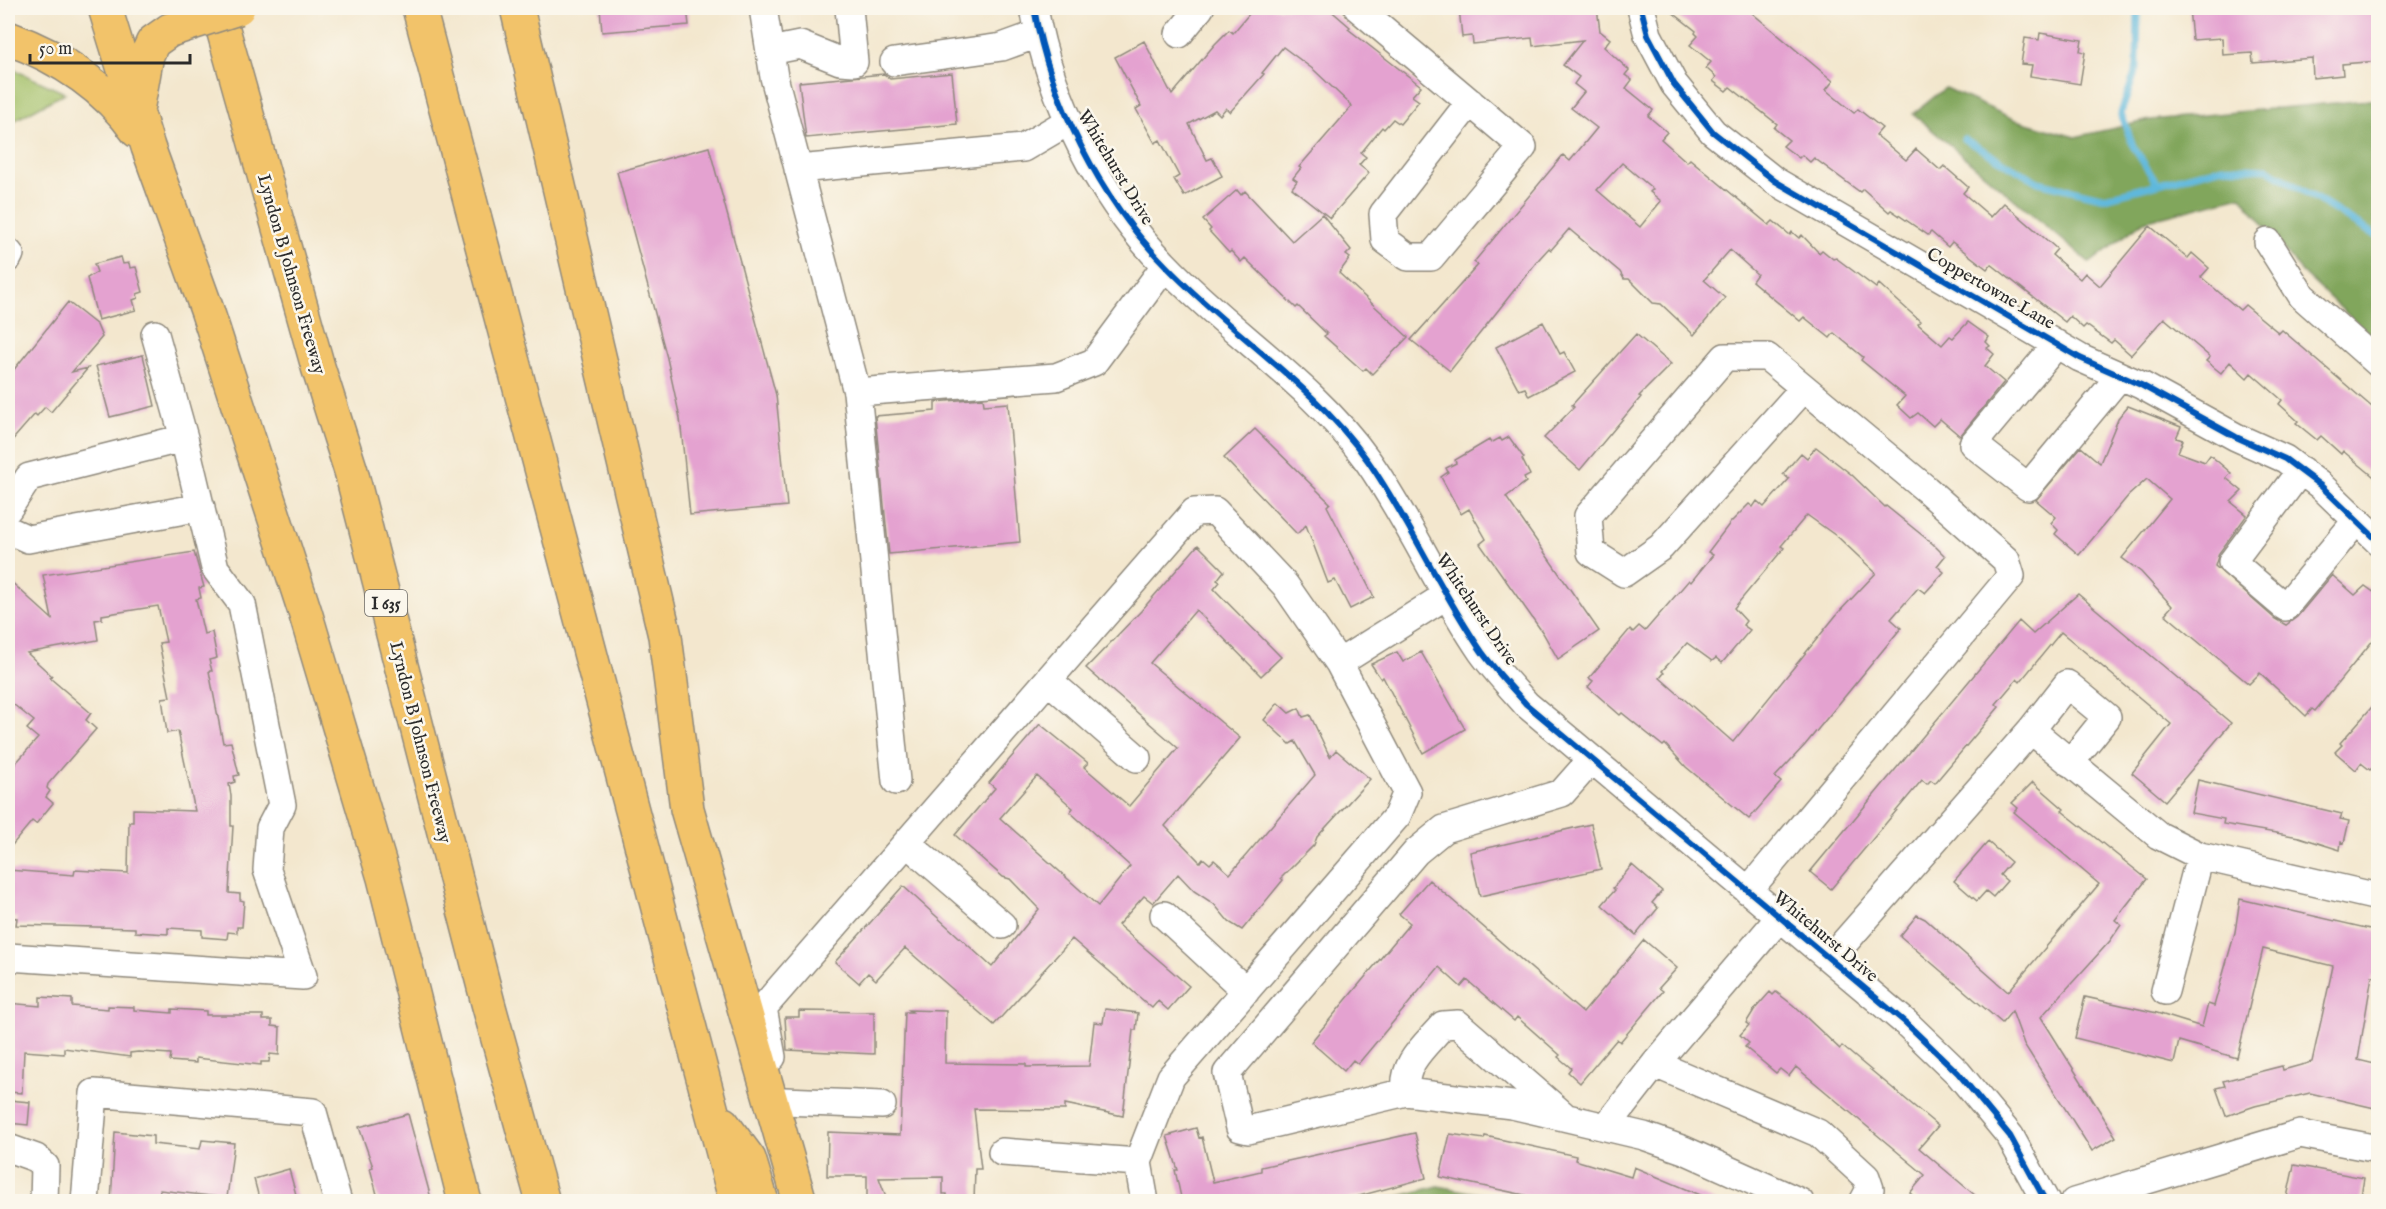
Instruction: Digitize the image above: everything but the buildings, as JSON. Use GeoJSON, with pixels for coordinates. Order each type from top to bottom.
{"type":"FeatureCollection","features":[{"type":"Feature","properties":{"kind":"main road"},"geometry":{"type":"LineString","coordinates":[[105,8],[148,147],[207,310],[305,612],[384,878],[465,1202]]}},
{"type":"Feature","properties":{"kind":"main road","name":"Lyndon B Johnson Freeway"},"geometry":{"type":"LineString","coordinates":[[217,8],[318,367],[351,471],[519,1118],[543,1202]]}},
{"type":"Feature","properties":{"kind":"main road"},"geometry":{"type":"LineString","coordinates":[[137,111],[147,55],[153,42],[170,30],[238,8]]}},
{"type":"Feature","properties":{"kind":"main road"},"geometry":{"type":"LineString","coordinates":[[418,8],[633,806],[736,1202]]}},
{"type":"Feature","properties":{"kind":"main road"},"geometry":{"type":"LineString","coordinates":[[516,15],[665,636],[687,809],[800,1202]]}},
{"type":"Feature","properties":{"kind":"main road"},"geometry":{"type":"LineString","coordinates":[[8,38],[58,60],[92,82],[121,108],[148,147]]}},
{"type":"Feature","properties":{"kind":"main road"},"geometry":{"type":"LineString","coordinates":[[712,1110],[749,1159],[762,1202]]}},
{"type":"Feature","properties":{"kind":"main road"},"geometry":{"type":"LineString","coordinates":[[519,1118],[529,1202]]}},
{"type":"Feature","properties":{"kind":"street"},"geometry":{"type":"LineString","coordinates":[[763,8],[770,51],[798,169],[857,392],[896,781]]}},
{"type":"Feature","properties":{"kind":"street"},"geometry":{"type":"LineString","coordinates":[[770,51],[800,45],[840,61],[854,62],[849,8]]}},
{"type":"Feature","properties":{"kind":"street","name":"Whitehurst Drive"},"geometry":{"type":"LineString","coordinates":[[1022,8],[1038,34]]}},
{"type":"Feature","properties":{"kind":"street","name":"Whitehurst Drive"},"geometry":{"type":"LineString","coordinates":[[1034,8],[1038,34],[1050,74],[1069,121],[1125,217],[1165,266],[1300,386],[1334,420],[1368,462],[1483,652],[1526,704],[1906,1023],[1958,1073],[2010,1136],[2046,1202]]}},
{"type":"Feature","properties":{"kind":"street"},"geometry":{"type":"LineString","coordinates":[[1179,34],[1200,8]]}},
{"type":"Feature","properties":{"kind":"street"},"geometry":{"type":"LineString","coordinates":[[1358,8],[1470,102],[1523,147],[1431,258],[1408,257],[1385,240],[1383,214],[1470,102]]}},
{"type":"Feature","properties":{"kind":"street","name":"Coppertowne Lane"},"geometry":{"type":"LineString","coordinates":[[1641,8],[1648,35],[1674,84],[1713,132],[1775,181],[2080,358],[2284,459],[2321,486],[2379,542]]}},
{"type":"Feature","properties":{"kind":"street"},"geometry":{"type":"LineString","coordinates":[[894,62],[1002,47],[1038,34]]}},
{"type":"Feature","properties":{"kind":"street"},"geometry":{"type":"LineString","coordinates":[[798,169],[1023,148],[1069,121]]}},
{"type":"Feature","properties":{"kind":"street"},"geometry":{"type":"LineString","coordinates":[[2268,242],[2302,296],[2379,363]]}},
{"type":"Feature","properties":{"kind":"street"},"geometry":{"type":"LineString","coordinates":[[8,252],[10,255],[8,258]]}},
{"type":"Feature","properties":{"kind":"street"},"geometry":{"type":"LineString","coordinates":[[857,392],[1056,377],[1094,362],[1165,266]]}},
{"type":"Feature","properties":{"kind":"street"},"geometry":{"type":"LineString","coordinates":[[8,957],[303,976],[267,870],[270,828],[282,805],[242,604],[215,568],[184,438],[155,334]]}},
{"type":"Feature","properties":{"kind":"street"},"geometry":{"type":"LineString","coordinates":[[2056,344],[1974,444],[2028,488],[2120,376]]}},
{"type":"Feature","properties":{"kind":"street"},"geometry":{"type":"LineString","coordinates":[[1748,891],[2011,576],[2006,560],[1926,489],[1767,357],[1725,357],[1588,516],[1591,552],[1624,573],[1661,547],[1803,388]]}},
{"type":"Feature","properties":{"kind":"street"},"geometry":{"type":"LineString","coordinates":[[8,509],[29,477],[184,438]]}},
{"type":"Feature","properties":{"kind":"street"},"geometry":{"type":"LineString","coordinates":[[2301,470],[2232,562],[2285,607],[2357,520]]}},
{"type":"Feature","properties":{"kind":"street"},"geometry":{"type":"LineString","coordinates":[[8,530],[28,539],[201,507]]}},
{"type":"Feature","properties":{"kind":"street"},"geometry":{"type":"LineString","coordinates":[[814,1202],[784,1101],[763,1008],[908,844],[1194,512],[1215,511],[1285,585],[1339,663],[1407,792],[1397,816],[1171,1077],[1138,1162],[1145,1202]]}},
{"type":"Feature","properties":{"kind":"street"},"geometry":{"type":"LineString","coordinates":[[1339,663],[1447,595]]}},
{"type":"Feature","properties":{"kind":"street"},"geometry":{"type":"LineString","coordinates":[[1048,680],[1137,758]]}},
{"type":"Feature","properties":{"kind":"street"},"geometry":{"type":"LineString","coordinates":[[1830,959],[2031,730],[2067,684],[2107,717],[2070,763]]}},
{"type":"Feature","properties":{"kind":"street"},"geometry":{"type":"LineString","coordinates":[[2031,730],[2158,835],[2200,856],[2379,897]]}},
{"type":"Feature","properties":{"kind":"street"},"geometry":{"type":"LineString","coordinates":[[1591,760],[1562,793],[1443,829],[1416,852],[1227,1073],[1240,1128],[1248,1130],[1406,1092],[1512,1105],[1606,1127],[1684,1150],[1800,1202]]}},
{"type":"Feature","properties":{"kind":"street"},"geometry":{"type":"LineString","coordinates":[[908,844],[1002,925]]}},
{"type":"Feature","properties":{"kind":"street"},"geometry":{"type":"LineString","coordinates":[[2165,991],[2200,856]]}},
{"type":"Feature","properties":{"kind":"street"},"geometry":{"type":"LineString","coordinates":[[1164,915],[1246,991]]}},
{"type":"Feature","properties":{"kind":"street"},"geometry":{"type":"LineString","coordinates":[[1606,1127],[1655,1064],[1780,917]]}},
{"type":"Feature","properties":{"kind":"street"},"geometry":{"type":"LineString","coordinates":[[1406,1092],[1404,1078],[1408,1065],[1443,1025],[1458,1024],[1568,1119]]}},
{"type":"Feature","properties":{"kind":"street"},"geometry":{"type":"LineString","coordinates":[[1655,1064],[1818,1133],[1866,1178],[1870,1189],[1863,1202]]}},
{"type":"Feature","properties":{"kind":"street"},"geometry":{"type":"LineString","coordinates":[[85,1202],[94,1093],[313,1112],[338,1202]]}},
{"type":"Feature","properties":{"kind":"street"},"geometry":{"type":"LineString","coordinates":[[784,1101],[882,1105]]}},
{"type":"Feature","properties":{"kind":"street"},"geometry":{"type":"LineString","coordinates":[[2074,1202],[2300,1134],[2379,1149]]}},
{"type":"Feature","properties":{"kind":"street"},"geometry":{"type":"LineString","coordinates":[[8,1148],[36,1158],[45,1166],[44,1202]]}},
{"type":"Feature","properties":{"kind":"street"},"geometry":{"type":"LineString","coordinates":[[1002,1152],[1138,1162]]}},
{"type":"Feature","properties":{"kind":"green space"},"geometry":{"type":"Polygon","coordinates":[[[8,67],[65,93],[8,124],[8,67]]]}},
{"type":"Feature","properties":{"kind":"green space"},"geometry":{"type":"Polygon","coordinates":[[[1945,88],[2016,120],[2075,137],[2150,120],[2378,99],[2378,343],[2301,271],[2241,196],[2144,221],[2090,263],[1913,114],[1945,88]]]}},
{"type":"Feature","properties":{"kind":"green space"},"geometry":{"type":"Polygon","coordinates":[[[1438,1186],[1518,1201],[1382,1201],[1438,1186]]]}},
{"type":"Feature","properties":{"kind":"waterway"},"geometry":{"type":"LineString","coordinates":[[2138,8],[2137,67],[2121,113],[2133,146],[2157,184]]}},
{"type":"Feature","properties":{"kind":"waterway"},"geometry":{"type":"LineString","coordinates":[[1964,139],[2038,182],[2105,198],[2223,167],[2268,169],[2378,237]]}},
{"type":"Feature","properties":{"kind":"cycle path"},"geometry":{"type":"LineString","coordinates":[[1034,8],[1052,78],[1065,112],[1099,179],[1120,210],[1142,239],[1191,291],[1297,383],[1346,433],[1383,484],[1452,605],[1482,652],[1498,672],[1526,704],[1906,1023],[1958,1073],[2010,1136],[2046,1202]]}},
{"type":"Feature","properties":{"kind":"cycle path"},"geometry":{"type":"LineString","coordinates":[[1641,8],[1648,35],[1674,84],[1713,132],[1775,181],[2080,358],[2141,385],[2236,437],[2285,459],[2321,486],[2378,541]]}}]}
